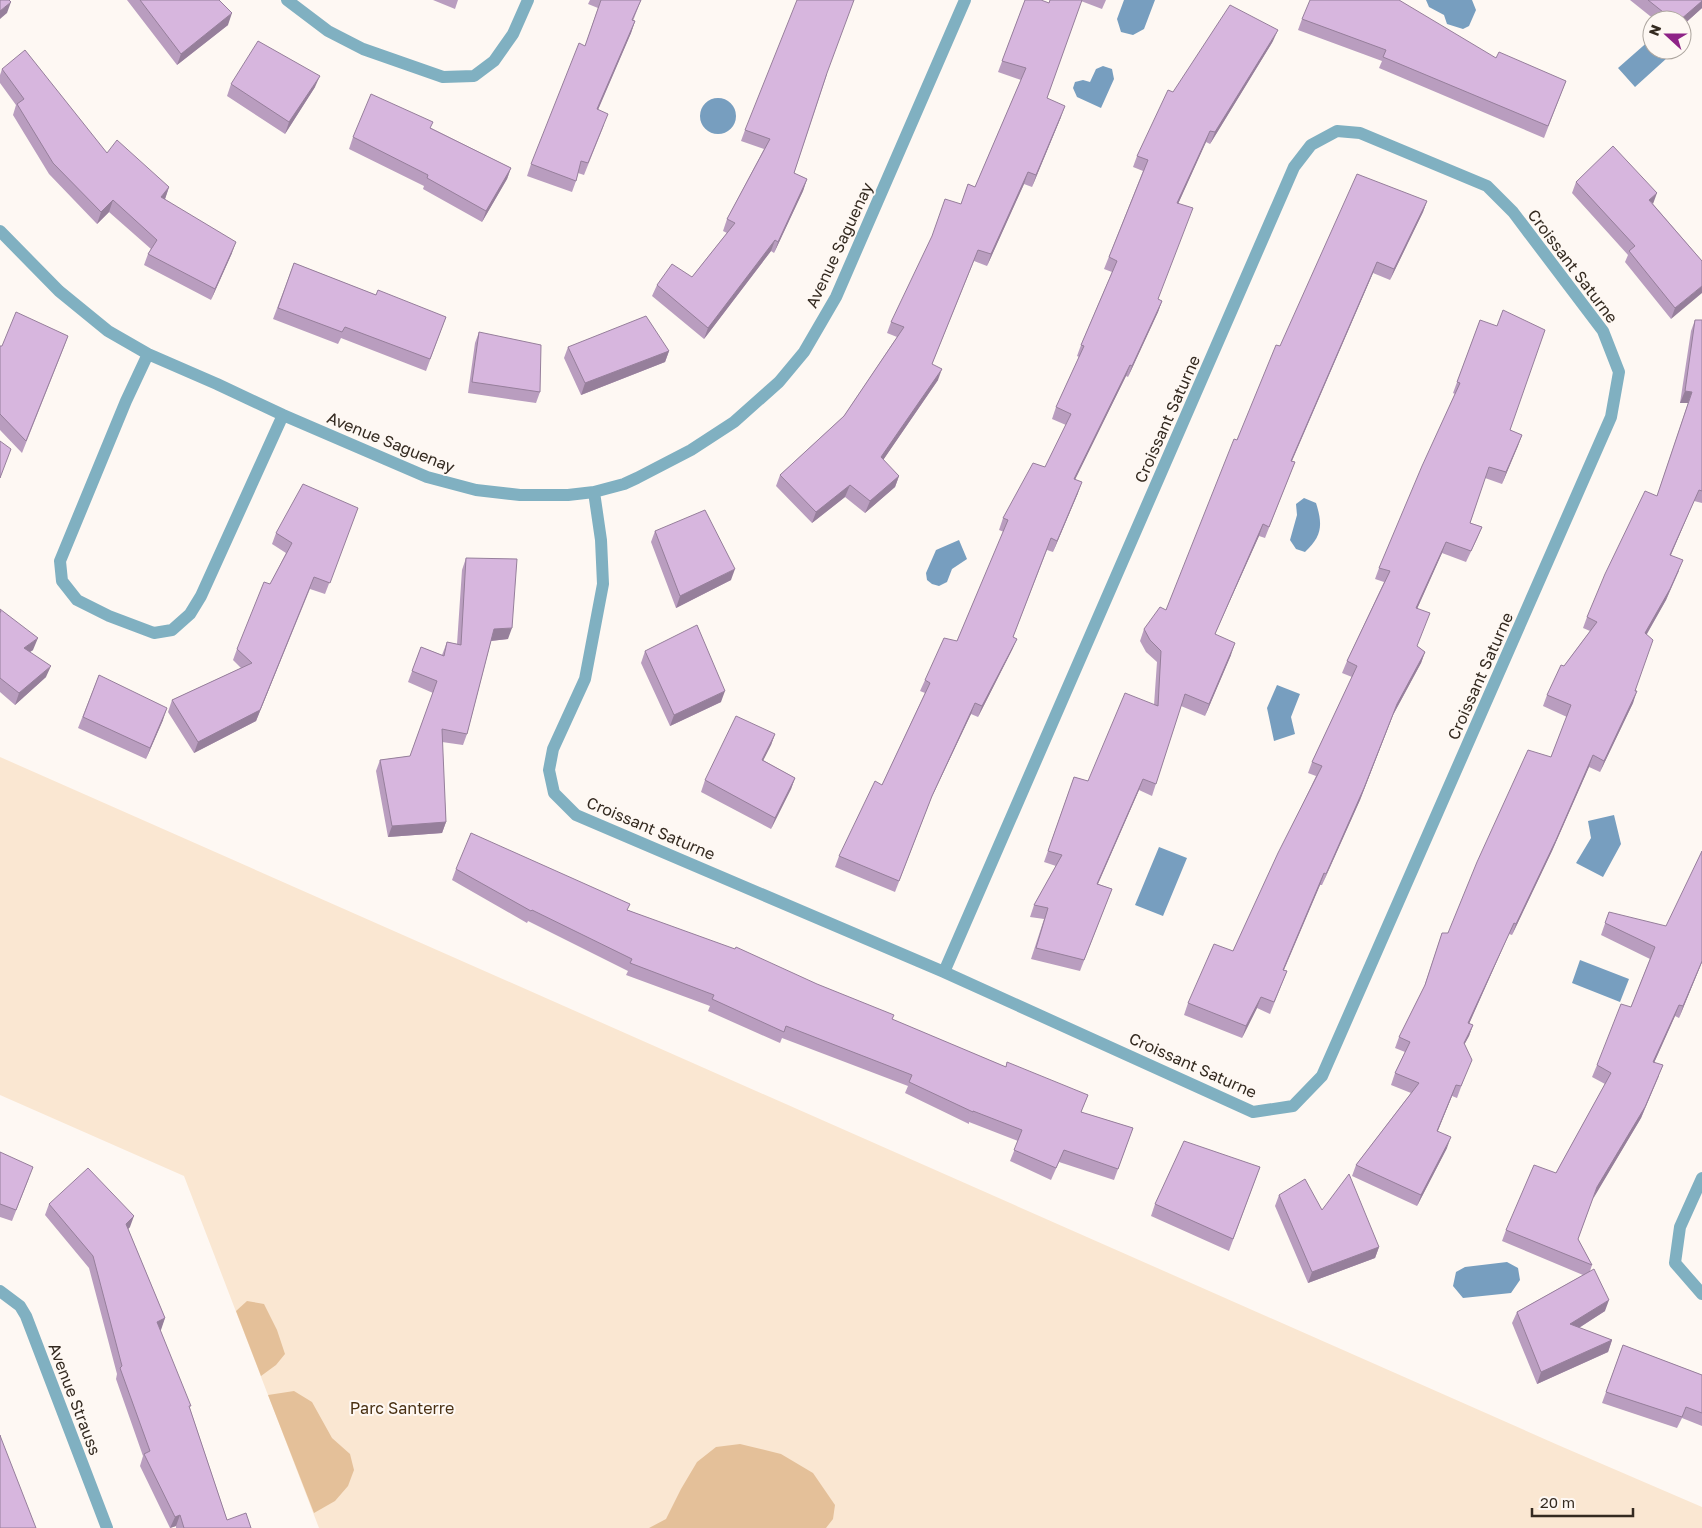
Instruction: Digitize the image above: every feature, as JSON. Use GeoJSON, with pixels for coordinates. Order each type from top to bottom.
{"type":"FeatureCollection","features":[{"type":"Feature","properties":{"kind":"street"},"geometry":{"type":"LineString","coordinates":[[287,0],[328,31],[363,49],[443,77],[474,76],[494,61],[513,34],[528,0]]}},
{"type":"Feature","properties":{"kind":"street","name":"Avenue Saguenay"},"geometry":{"type":"LineString","coordinates":[[0,230],[66,297],[108,331],[148,354],[283,415],[427,477],[476,490],[520,495],[568,495],[594,492],[624,484],[637,478],[691,450],[734,422],[779,382],[804,352],[836,297],[965,0]]}},
{"type":"Feature","properties":{"kind":"street","name":"Croissant Saturne"},"geometry":{"type":"LineString","coordinates":[[594,492],[601,540],[603,584],[585,679],[553,749],[548,770],[554,793],[576,814],[944,972],[1253,1112],[1293,1106],[1322,1076],[1611,417],[1619,372],[1603,331],[1513,212],[1487,186],[1360,133],[1337,130],[1311,145],[1294,167],[944,972]]}},
{"type":"Feature","properties":{"kind":"street"},"geometry":{"type":"LineString","coordinates":[[148,354],[126,401],[60,561],[62,581],[77,600],[109,616],[154,633],[172,630],[190,614],[201,596],[283,415]]}},
{"type":"Feature","properties":{"kind":"street"},"geometry":{"type":"LineString","coordinates":[[1702,1178],[1680,1227],[1675,1263],[1702,1294]]}},
{"type":"Feature","properties":{"kind":"street","name":"Avenue Strauss"},"geometry":{"type":"LineString","coordinates":[[0,1291],[20,1306],[26,1316],[107,1528]]}},
{"type":"Feature","properties":{"kind":"green space","name":"Parc Santerre"},"geometry":{"type":"Polygon","coordinates":[[[0,757],[1702,1507],[1702,1528],[319,1528],[184,1176],[0,1095],[0,757]]]}},
{"type":"Feature","properties":{"kind":"shaded area"},"geometry":{"type":"Polygon","coordinates":[[[247,1301],[264,1304],[277,1330],[285,1354],[276,1365],[261,1376],[236,1311],[247,1301]]]}},
{"type":"Feature","properties":{"kind":"shaded area"},"geometry":{"type":"Polygon","coordinates":[[[294,1391],[312,1402],[332,1438],[350,1454],[354,1470],[348,1486],[335,1501],[314,1513],[268,1395],[294,1391]]]}},
{"type":"Feature","properties":{"kind":"shaded area"},"geometry":{"type":"Polygon","coordinates":[[[740,1444],[781,1454],[813,1473],[835,1505],[833,1519],[826,1528],[649,1528],[666,1519],[697,1462],[716,1447],[740,1444]]]}},
{"type":"Feature","properties":{"kind":"water"},"geometry":{"type":"Polygon","coordinates":[[[1124,0],[1155,0],[1144,29],[1133,35],[1121,32],[1117,19],[1124,0]]]}},
{"type":"Feature","properties":{"kind":"water"},"geometry":{"type":"Polygon","coordinates":[[[1426,0],[1472,0],[1476,10],[1469,26],[1463,29],[1447,24],[1444,15],[1429,7],[1426,0]]]}},
{"type":"Feature","properties":{"kind":"water"},"geometry":{"type":"Polygon","coordinates":[[[1642,47],[1642,60],[1665,60],[1635,87],[1618,68],[1642,47]]]}},
{"type":"Feature","properties":{"kind":"water"},"geometry":{"type":"Polygon","coordinates":[[[1103,66],[1112,69],[1114,79],[1101,108],[1077,97],[1073,88],[1075,82],[1083,80],[1090,82],[1096,69],[1103,66]]]}},
{"type":"Feature","properties":{"kind":"water"},"geometry":{"type":"Polygon","coordinates":[[[718,98],[725,99],[731,103],[735,109],[735,123],[731,129],[725,133],[718,134],[711,133],[705,129],[701,123],[700,116],[701,109],[705,103],[711,99],[718,98]]]}},
{"type":"Feature","properties":{"kind":"water"},"geometry":{"type":"Polygon","coordinates":[[[1304,498],[1316,503],[1320,518],[1318,535],[1305,552],[1296,549],[1290,540],[1297,515],[1296,504],[1304,498]]]}},
{"type":"Feature","properties":{"kind":"water"},"geometry":{"type":"Polygon","coordinates":[[[959,540],[967,559],[952,569],[947,582],[939,586],[932,584],[927,580],[926,573],[936,550],[959,540]]]}},
{"type":"Feature","properties":{"kind":"water"},"geometry":{"type":"Polygon","coordinates":[[[1277,685],[1300,694],[1291,717],[1295,734],[1274,741],[1267,708],[1277,685]]]}},
{"type":"Feature","properties":{"kind":"water"},"geometry":{"type":"Polygon","coordinates":[[[1614,815],[1621,844],[1603,877],[1576,863],[1591,838],[1588,821],[1614,815]]]}},
{"type":"Feature","properties":{"kind":"water"},"geometry":{"type":"Polygon","coordinates":[[[1159,847],[1187,858],[1163,916],[1135,905],[1159,847]]]}},
{"type":"Feature","properties":{"kind":"water"},"geometry":{"type":"Polygon","coordinates":[[[1580,960],[1629,979],[1620,1002],[1572,983],[1580,960]]]}},
{"type":"Feature","properties":{"kind":"water"},"geometry":{"type":"Polygon","coordinates":[[[1507,1262],[1518,1268],[1520,1280],[1511,1293],[1463,1298],[1453,1286],[1456,1272],[1465,1267],[1507,1262]]]}},
{"type":"Feature","properties":{"kind":"building"},"geometry":{"type":"Polygon","coordinates":[[[0,0],[9,0],[11,2],[0,11],[0,0]]]}},
{"type":"Feature","properties":{"kind":"building"},"geometry":{"type":"Polygon","coordinates":[[[140,0],[219,0],[232,13],[181,54],[140,0]]]}},
{"type":"Feature","properties":{"kind":"building"},"geometry":{"type":"Polygon","coordinates":[[[601,0],[641,0],[632,20],[635,21],[597,109],[608,114],[588,163],[581,161],[576,181],[531,164],[579,43],[585,46],[601,0]]]}},
{"type":"Feature","properties":{"kind":"building"},"geometry":{"type":"Polygon","coordinates":[[[797,0],[854,0],[827,73],[794,173],[807,179],[778,242],[775,240],[708,328],[657,285],[672,264],[692,277],[735,223],[727,219],[770,139],[745,130],[797,0]]]}},
{"type":"Feature","properties":{"kind":"building"},"geometry":{"type":"Polygon","coordinates":[[[1025,0],[1041,0],[1049,3],[1050,0],[1082,0],[1047,98],[1065,106],[1036,175],[1028,172],[991,254],[978,250],[932,364],[942,369],[881,457],[899,476],[870,501],[850,485],[816,512],[780,475],[844,416],[904,327],[891,322],[932,236],[945,199],[961,204],[968,184],[975,187],[1026,68],[1002,61],[1025,0]]]}},
{"type":"Feature","properties":{"kind":"building"},"geometry":{"type":"Polygon","coordinates":[[[1310,0],[1399,0],[1496,58],[1499,52],[1566,81],[1548,126],[1383,57],[1386,50],[1302,19],[1310,0]]]}},
{"type":"Feature","properties":{"kind":"building"},"geometry":{"type":"Polygon","coordinates":[[[1648,0],[1702,0],[1692,10],[1660,10],[1648,0]]]}},
{"type":"Feature","properties":{"kind":"building"},"geometry":{"type":"Polygon","coordinates":[[[1230,5],[1278,30],[1215,132],[1210,131],[1177,203],[1193,208],[1158,299],[1162,301],[1132,366],[1130,365],[1074,479],[1082,482],[1057,541],[1051,538],[1013,637],[1017,639],[982,706],[975,703],[932,796],[899,881],[839,856],[875,781],[882,785],[930,683],[925,680],[944,638],[957,641],[1008,520],[1003,518],[1033,463],[1045,467],[1071,414],[1056,407],[1084,346],[1081,345],[1117,261],[1109,257],[1148,160],[1137,156],[1168,90],[1173,92],[1230,5]]]}},
{"type":"Feature","properties":{"kind":"building"},"geometry":{"type":"Polygon","coordinates":[[[258,41],[320,76],[289,122],[231,84],[258,41]]]}},
{"type":"Feature","properties":{"kind":"building"},"geometry":{"type":"Polygon","coordinates":[[[25,50],[107,153],[117,140],[169,187],[161,197],[236,242],[215,289],[148,254],[157,240],[113,200],[101,212],[53,163],[17,104],[24,99],[2,69],[25,50]]]}},
{"type":"Feature","properties":{"kind":"building"},"geometry":{"type":"Polygon","coordinates":[[[371,94],[433,122],[430,128],[511,168],[486,211],[427,178],[428,175],[353,137],[371,94]]]}},
{"type":"Feature","properties":{"kind":"building"},"geometry":{"type":"Polygon","coordinates":[[[1613,146],[1657,193],[1649,200],[1702,261],[1702,286],[1675,308],[1629,251],[1635,246],[1576,182],[1613,146]]]}},
{"type":"Feature","properties":{"kind":"building"},"geometry":{"type":"Polygon","coordinates":[[[1357,174],[1427,201],[1394,269],[1377,262],[1291,461],[1295,462],[1269,527],[1263,524],[1215,634],[1235,643],[1209,704],[1185,694],[1156,784],[1143,779],[1097,884],[1112,889],[1084,960],[1036,948],[1048,908],[1034,905],[1062,855],[1048,851],[1074,777],[1088,781],[1125,693],[1158,706],[1161,651],[1150,640],[1144,629],[1160,607],[1166,610],[1234,439],[1237,440],[1276,345],[1280,346],[1357,174]]]}},
{"type":"Feature","properties":{"kind":"building"},"geometry":{"type":"Polygon","coordinates":[[[294,263],[376,295],[378,290],[446,317],[430,359],[345,327],[342,332],[278,308],[294,263]]]}},
{"type":"Feature","properties":{"kind":"building"},"geometry":{"type":"Polygon","coordinates":[[[1503,310],[1545,330],[1510,430],[1522,435],[1506,472],[1489,467],[1470,523],[1482,527],[1471,551],[1446,542],[1416,608],[1430,613],[1417,646],[1425,652],[1397,704],[1364,788],[1326,874],[1324,873],[1283,970],[1287,971],[1274,1002],[1261,997],[1246,1026],[1188,1003],[1214,944],[1233,951],[1278,853],[1322,766],[1312,762],[1357,666],[1347,661],[1390,571],[1379,568],[1422,466],[1460,383],[1457,382],[1480,320],[1497,326],[1503,310]]]}},
{"type":"Feature","properties":{"kind":"building"},"geometry":{"type":"Polygon","coordinates":[[[16,312],[68,336],[26,441],[0,414],[0,346],[2,346],[16,312]]]}},
{"type":"Feature","properties":{"kind":"building"},"geometry":{"type":"Polygon","coordinates":[[[646,316],[669,351],[585,383],[568,347],[646,316]]]}},
{"type":"Feature","properties":{"kind":"building"},"geometry":{"type":"Polygon","coordinates":[[[1695,320],[1702,320],[1702,491],[1699,490],[1670,555],[1683,560],[1670,589],[1645,633],[1653,640],[1635,691],[1637,691],[1604,761],[1593,755],[1556,840],[1516,924],[1514,923],[1468,1023],[1473,1025],[1464,1043],[1472,1060],[1461,1086],[1456,1085],[1437,1131],[1451,1137],[1421,1195],[1356,1165],[1419,1083],[1395,1073],[1410,1042],[1399,1037],[1425,985],[1442,933],[1448,933],[1477,862],[1528,750],[1551,757],[1571,705],[1547,695],[1561,665],[1564,666],[1597,622],[1587,617],[1605,574],[1645,491],[1657,496],[1692,392],[1685,391],[1695,320]]]}},
{"type":"Feature","properties":{"kind":"building"},"geometry":{"type":"Polygon","coordinates":[[[479,332],[541,345],[540,392],[472,382],[479,332]]]}},
{"type":"Feature","properties":{"kind":"building"},"geometry":{"type":"Polygon","coordinates":[[[0,441],[11,449],[0,478],[0,441]]]}},
{"type":"Feature","properties":{"kind":"building"},"geometry":{"type":"Polygon","coordinates":[[[303,484],[358,508],[330,583],[314,577],[260,710],[198,742],[172,700],[252,663],[237,649],[264,582],[270,584],[292,543],[276,533],[303,484]]]}},
{"type":"Feature","properties":{"kind":"building"},"geometry":{"type":"Polygon","coordinates":[[[705,510],[735,569],[680,596],[655,531],[705,510]]]}},
{"type":"Feature","properties":{"kind":"building"},"geometry":{"type":"Polygon","coordinates":[[[466,558],[517,559],[512,628],[494,629],[467,734],[442,729],[446,822],[392,826],[380,760],[410,756],[437,681],[412,671],[421,647],[444,656],[447,642],[461,645],[466,558]]]}},
{"type":"Feature","properties":{"kind":"building"},"geometry":{"type":"Polygon","coordinates":[[[0,609],[38,638],[24,648],[51,666],[19,693],[0,678],[0,609]]]}},
{"type":"Feature","properties":{"kind":"building"},"geometry":{"type":"Polygon","coordinates":[[[697,625],[725,691],[674,715],[645,651],[697,625]]]}},
{"type":"Feature","properties":{"kind":"building"},"geometry":{"type":"Polygon","coordinates":[[[99,675],[167,708],[150,748],[83,717],[99,675]]]}},
{"type":"Feature","properties":{"kind":"building"},"geometry":{"type":"Polygon","coordinates":[[[736,716],[775,734],[762,760],[795,778],[775,818],[705,780],[736,716]]]}},
{"type":"Feature","properties":{"kind":"building"},"geometry":{"type":"Polygon","coordinates":[[[471,833],[630,904],[627,910],[735,949],[736,947],[817,984],[894,1015],[892,1019],[1006,1067],[1007,1062],[1088,1095],[1081,1112],[1133,1128],[1118,1169],[1064,1150],[1056,1168],[1014,1150],[1022,1130],[973,1112],[909,1082],[912,1075],[786,1026],[784,1032],[712,999],[714,995],[630,963],[632,959],[531,911],[456,869],[471,833]]]}},
{"type":"Feature","properties":{"kind":"building"},"geometry":{"type":"Polygon","coordinates":[[[1702,851],[1702,961],[1683,1006],[1679,1005],[1653,1062],[1663,1065],[1645,1107],[1597,1187],[1578,1239],[1592,1265],[1506,1230],[1534,1165],[1556,1173],[1611,1073],[1597,1065],[1621,1004],[1631,1007],[1655,947],[1605,923],[1609,912],[1666,926],[1702,851]]]}},
{"type":"Feature","properties":{"kind":"building"},"geometry":{"type":"Polygon","coordinates":[[[1184,1141],[1260,1167],[1233,1239],[1155,1204],[1184,1141]]]}},
{"type":"Feature","properties":{"kind":"building"},"geometry":{"type":"Polygon","coordinates":[[[0,1152],[33,1167],[16,1210],[0,1204],[0,1152]]]}},
{"type":"Feature","properties":{"kind":"building"},"geometry":{"type":"Polygon","coordinates":[[[88,1168],[134,1216],[126,1224],[165,1318],[157,1322],[191,1406],[189,1406],[227,1520],[246,1513],[251,1528],[184,1528],[180,1515],[175,1517],[144,1454],[150,1451],[120,1368],[122,1366],[93,1256],[49,1204],[88,1168]]]}},
{"type":"Feature","properties":{"kind":"building"},"geometry":{"type":"Polygon","coordinates":[[[1349,1174],[1379,1247],[1312,1272],[1279,1195],[1305,1179],[1322,1210],[1349,1174]]]}},
{"type":"Feature","properties":{"kind":"building"},"geometry":{"type":"Polygon","coordinates":[[[1594,1269],[1609,1300],[1570,1324],[1612,1340],[1541,1372],[1517,1312],[1594,1269]]]}},
{"type":"Feature","properties":{"kind":"building"},"geometry":{"type":"Polygon","coordinates":[[[1623,1345],[1702,1375],[1702,1413],[1686,1407],[1682,1417],[1606,1392],[1623,1345]]]}},
{"type":"Feature","properties":{"kind":"building"},"geometry":{"type":"Polygon","coordinates":[[[0,1435],[1,1438],[36,1528],[0,1528],[0,1435]]]}}]}
